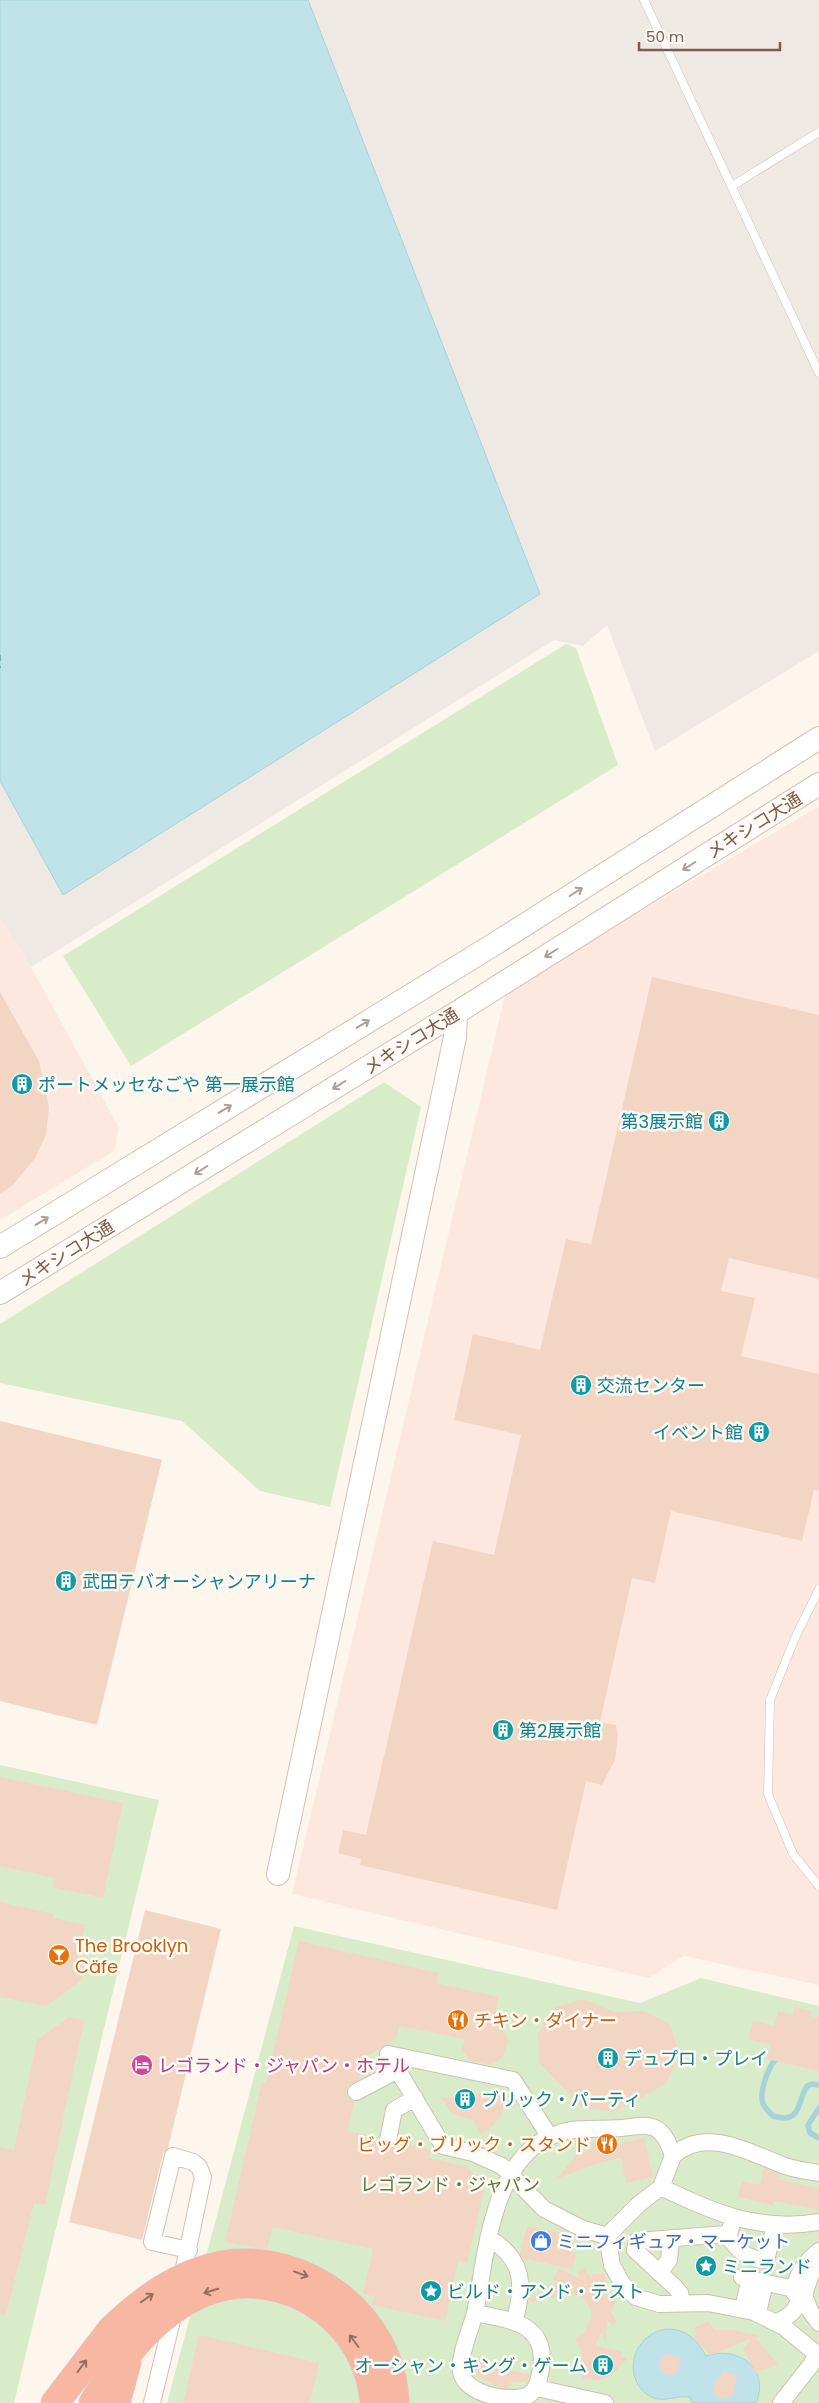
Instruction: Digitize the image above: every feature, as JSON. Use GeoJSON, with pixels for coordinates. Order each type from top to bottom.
{"type":"FeatureCollection","features":[{"type":"Feature","properties":{"kind":"highway"},"geometry":{"type":"LineString","coordinates":[[55,2403],[111,2330],[135,2306],[162,2288],[190,2275],[221,2265],[252,2263],[279,2266],[306,2275],[331,2288],[353,2307],[383,2348],[391,2372],[395,2403]]}},
{"type":"Feature","properties":{"kind":"highway"},"geometry":{"type":"LineString","coordinates":[[92,2403],[111,2374],[160,2318],[199,2295],[226,2286],[254,2285],[281,2289],[306,2298],[327,2312],[343,2327],[359,2347],[367,2369],[374,2403]]}},
{"type":"Feature","properties":{"kind":"highway"},"geometry":{"type":"LineString","coordinates":[[116,2403],[130,2351]]}},
{"type":"Feature","properties":{"kind":"street"},"geometry":{"type":"LineString","coordinates":[[0,1247],[493,945],[819,738]]}},
{"type":"Feature","properties":{"kind":"street","name":"メキシコ大通"},"geometry":{"type":"LineString","coordinates":[[0,1293],[456,1013],[819,784]]}},
{"type":"Feature","properties":{"kind":"street"},"geometry":{"type":"LineString","coordinates":[[278,1874],[450,1057],[456,1013]]}},
{"type":"Feature","properties":{"kind":"street"},"geometry":{"type":"LineString","coordinates":[[550,2137],[513,2080],[388,2054],[443,2146],[473,2153],[502,2166],[544,2209],[583,2229],[607,2236]]}},
{"type":"Feature","properties":{"kind":"street"},"geometry":{"type":"LineString","coordinates":[[356,2092],[398,2070]]}},
{"type":"Feature","properties":{"kind":"street"},"geometry":{"type":"LineString","coordinates":[[388,2140],[394,2110],[414,2098]]}},
{"type":"Feature","properties":{"kind":"street"},"geometry":{"type":"LineString","coordinates":[[475,2313],[522,2324],[540,2345],[542,2355],[537,2388],[528,2396],[521,2399],[494,2399],[472,2390],[465,2382],[461,2373],[461,2363],[475,2313],[497,2204],[503,2186],[525,2156],[550,2137],[577,2128],[606,2129],[637,2124],[648,2125],[657,2129],[667,2140],[673,2156]]}},
{"type":"Feature","properties":{"kind":"street"},"geometry":{"type":"LineString","coordinates":[[607,2236],[639,2204],[660,2187],[673,2156],[696,2144],[708,2142],[745,2150],[787,2167],[819,2173]]}},
{"type":"Feature","properties":{"kind":"street"},"geometry":{"type":"LineString","coordinates":[[152,2403],[189,2250],[203,2177],[193,2162],[173,2156],[152,2242],[189,2250]]}},
{"type":"Feature","properties":{"kind":"street"},"geometry":{"type":"LineString","coordinates":[[660,2187],[733,2217],[775,2226],[819,2222]]}},
{"type":"Feature","properties":{"kind":"street"},"geometry":{"type":"LineString","coordinates":[[682,2302],[680,2293],[635,2250],[637,2240],[726,2234],[730,2231],[733,2217]]}},
{"type":"Feature","properties":{"kind":"street"},"geometry":{"type":"LineString","coordinates":[[726,2234],[739,2252],[750,2257],[766,2260],[775,2226]]}},
{"type":"Feature","properties":{"kind":"street"},"geometry":{"type":"LineString","coordinates":[[607,2236],[612,2266],[630,2293],[648,2302],[708,2303],[750,2311],[777,2322],[817,2356],[783,2402]]}},
{"type":"Feature","properties":{"kind":"street"},"geometry":{"type":"LineString","coordinates":[[659,2272],[669,2260],[671,2238]]}},
{"type":"Feature","properties":{"kind":"street"},"geometry":{"type":"LineString","coordinates":[[490,2239],[502,2246],[512,2256],[517,2268],[521,2284],[521,2298],[514,2322]]}},
{"type":"Feature","properties":{"kind":"street"},"geometry":{"type":"LineString","coordinates":[[794,2336],[816,2320],[799,2294],[799,2272],[804,2264],[819,2252]]}},
{"type":"Feature","properties":{"kind":"street"},"geometry":{"type":"LineString","coordinates":[[777,2322],[790,2315],[799,2294],[811,2274],[819,2266]]}},
{"type":"Feature","properties":{"kind":"street"},"geometry":{"type":"LineString","coordinates":[[750,2311],[752,2279],[799,2294]]}},
{"type":"Feature","properties":{"kind":"street"},"geometry":{"type":"LineString","coordinates":[[537,2388],[605,2403]]}},
{"type":"Feature","properties":{"kind":"lane"},"geometry":{"type":"LineString","coordinates":[[644,0],[819,373]]}},
{"type":"Feature","properties":{"kind":"lane"},"geometry":{"type":"LineString","coordinates":[[732,186],[819,132]]}},
{"type":"Feature","properties":{"kind":"lane"},"geometry":{"type":"LineString","coordinates":[[819,1589],[795,1638],[770,1700],[768,1794],[793,1854],[819,1886]]}},
{"type":"Feature","properties":{"kind":"shaded area"},"geometry":{"type":"Polygon","coordinates":[[[308,0],[819,0],[819,651],[655,751],[607,625],[583,646],[554,640],[31,967],[0,919],[0,777],[540,594],[308,0]]]}},
{"type":"Feature","properties":{"kind":"shaded area"},"geometry":{"type":"Polygon","coordinates":[[[819,806],[819,1985],[684,1956],[648,1978],[292,1894],[506,991],[819,806]]]}},
{"type":"Feature","properties":{"kind":"shaded area"},"geometry":{"type":"Polygon","coordinates":[[[0,919],[31,967],[119,1128],[114,1151],[0,1220],[0,919]]]}},
{"type":"Feature","properties":{"kind":"green space"},"geometry":{"type":"Polygon","coordinates":[[[566,644],[576,648],[618,765],[131,1066],[63,956],[566,644]]]}},
{"type":"Feature","properties":{"kind":"green space"},"geometry":{"type":"Polygon","coordinates":[[[384,1082],[421,1107],[330,1507],[260,1491],[182,1421],[0,1383],[0,1324],[384,1082]]]}},
{"type":"Feature","properties":{"kind":"green space"},"geometry":{"type":"Polygon","coordinates":[[[0,1765],[159,1800],[14,2403],[0,2403],[0,1765]]]}},
{"type":"Feature","properties":{"kind":"green space","name":"レゴランド・ジャパン"},"geometry":{"type":"Polygon","coordinates":[[[294,1926],[640,2003],[701,1978],[819,2006],[819,2403],[167,2403],[294,1926]]]}},
{"type":"Feature","properties":{"kind":"water"},"geometry":{"type":"Polygon","coordinates":[[[0,0],[308,0],[540,594],[63,895],[0,781],[0,0]]]}},
{"type":"Feature","properties":{"kind":"water"},"geometry":{"type":"Polygon","coordinates":[[[666,2329],[680,2331],[690,2336],[706,2356],[718,2353],[729,2354],[748,2362],[755,2370],[759,2379],[756,2403],[692,2403],[690,2397],[656,2399],[651,2397],[636,2380],[633,2370],[634,2359],[638,2349],[645,2340],[654,2333],[666,2329]]]}},
{"type":"Feature","properties":{"kind":"building"},"geometry":{"type":"Polygon","coordinates":[[[652,977],[819,1015],[819,1279],[729,1258],[721,1291],[755,1298],[741,1356],[819,1374],[819,1491],[814,1490],[802,1541],[671,1511],[655,1583],[632,1578],[600,1722],[616,1725],[618,1735],[615,1760],[602,1785],[586,1781],[557,1910],[360,1865],[361,1859],[338,1853],[343,1830],[366,1835],[433,1541],[494,1555],[521,1435],[454,1420],[473,1334],[540,1350],[566,1239],[591,1244],[652,977]]]}},
{"type":"Feature","properties":{"kind":"building","name":"ポートメッセなごや 第一展示館"},"geometry":{"type":"Polygon","coordinates":[[[0,992],[39,1061],[49,1107],[46,1135],[35,1158],[13,1185],[0,1194],[0,992]]]}},
{"type":"Feature","properties":{"kind":"building","name":"武田テバオーシャンアリーナ"},"geometry":{"type":"Polygon","coordinates":[[[0,1421],[162,1460],[97,1725],[0,1701],[0,1421]]]}},
{"type":"Feature","properties":{"kind":"building"},"geometry":{"type":"Polygon","coordinates":[[[0,1777],[123,1803],[103,1898],[53,1887],[55,1878],[0,1866],[0,1777]]]}},
{"type":"Feature","properties":{"kind":"building"},"geometry":{"type":"Polygon","coordinates":[[[0,1902],[54,1914],[53,1918],[85,1925],[77,1960],[86,1962],[82,1980],[46,2006],[0,1997],[0,1902]]]}},
{"type":"Feature","properties":{"kind":"building"},"geometry":{"type":"Polygon","coordinates":[[[145,1910],[221,1929],[168,2148],[163,2154],[142,2240],[69,2222],[145,1910]]]}},
{"type":"Feature","properties":{"kind":"building"},"geometry":{"type":"Polygon","coordinates":[[[299,1941],[439,1973],[437,1983],[499,1997],[494,2021],[505,2031],[508,2042],[502,2058],[491,2065],[471,2061],[462,2050],[465,2039],[399,2026],[397,2038],[363,2059],[359,2079],[348,2086],[346,2091],[347,2097],[354,2102],[348,2131],[378,2138],[379,2144],[386,2150],[392,2149],[398,2142],[431,2150],[429,2158],[468,2167],[484,2190],[467,2263],[458,2261],[445,2321],[372,2305],[374,2296],[363,2294],[373,2249],[273,2227],[267,2250],[225,2242],[262,2082],[266,2083],[299,1941]]]}},
{"type":"Feature","properties":{"kind":"building","name":"デュプロ・プレイ"},"geometry":{"type":"Polygon","coordinates":[[[583,1999],[614,2012],[644,2011],[671,2025],[679,2055],[666,2084],[614,2112],[581,2107],[539,2062],[538,2034],[554,2008],[583,1999]]]}},
{"type":"Feature","properties":{"kind":"building"},"geometry":{"type":"Polygon","coordinates":[[[795,2007],[812,2011],[811,2016],[819,2018],[819,2071],[767,2059],[770,2044],[748,2039],[753,2021],[774,2026],[778,2011],[793,2015],[795,2007]]]}},
{"type":"Feature","properties":{"kind":"building"},"geometry":{"type":"Polygon","coordinates":[[[69,2017],[84,2020],[45,2205],[34,2203],[6,2315],[0,2314],[0,2147],[14,2150],[37,2040],[69,2017]]]}},
{"type":"Feature","properties":{"kind":"building"},"geometry":{"type":"Polygon","coordinates":[[[506,2091],[502,2115],[493,2126],[481,2134],[473,2120],[452,2114],[442,2098],[506,2091]]]}},
{"type":"Feature","properties":{"kind":"building"},"geometry":{"type":"Polygon","coordinates":[[[617,2138],[618,2144],[644,2138],[653,2177],[626,2183],[621,2158],[596,2164],[556,2179],[576,2156],[593,2148],[591,2142],[617,2138]]]}},
{"type":"Feature","properties":{"kind":"building"},"geometry":{"type":"Polygon","coordinates":[[[764,2168],[780,2175],[779,2180],[819,2188],[819,2210],[774,2201],[773,2205],[738,2197],[742,2181],[760,2185],[764,2168]]]}},
{"type":"Feature","properties":{"kind":"building","name":"ミニフィギュア・マーケット"},"geometry":{"type":"Polygon","coordinates":[[[527,2226],[560,2233],[556,2248],[576,2253],[572,2269],[523,2258],[520,2253],[527,2226]]]}},
{"type":"Feature","properties":{"kind":"building"},"geometry":{"type":"Polygon","coordinates":[[[559,2268],[580,2279],[577,2272],[584,2268],[592,2280],[592,2274],[605,2274],[605,2293],[616,2300],[611,2312],[617,2322],[613,2325],[607,2320],[606,2341],[601,2333],[595,2346],[622,2352],[621,2356],[627,2359],[611,2376],[599,2380],[581,2379],[584,2361],[580,2360],[582,2353],[575,2338],[585,2332],[591,2317],[591,2309],[584,2298],[579,2295],[567,2294],[529,2302],[530,2298],[558,2281],[553,2279],[559,2268]]]}},
{"type":"Feature","properties":{"kind":"building"},"geometry":{"type":"Polygon","coordinates":[[[709,2321],[714,2330],[733,2330],[760,2336],[755,2338],[778,2364],[756,2373],[743,2349],[751,2339],[710,2355],[693,2338],[697,2335],[693,2328],[709,2321]]]}},
{"type":"Feature","properties":{"kind":"building"},"geometry":{"type":"Polygon","coordinates":[[[199,2335],[319,2363],[310,2403],[183,2403],[199,2335]]]}},
{"type":"Feature","properties":{"kind":"building"},"geometry":{"type":"Polygon","coordinates":[[[667,2354],[680,2357],[679,2370],[670,2375],[664,2373],[659,2367],[660,2360],[667,2354]]]}},
{"type":"Feature","properties":{"kind":"building"},"geometry":{"type":"Polygon","coordinates":[[[480,2356],[484,2362],[494,2368],[530,2374],[527,2382],[509,2382],[512,2384],[509,2388],[495,2386],[472,2372],[472,2359],[480,2356]]]}},
{"type":"Feature","properties":{"kind":"building"},"geometry":{"type":"Polygon","coordinates":[[[724,2371],[737,2375],[733,2395],[723,2399],[717,2396],[713,2386],[724,2371]]]}},
{"type":"Feature","properties":{"kind":"waterway"},"geometry":{"type":"LineString","coordinates":[[780,2057],[772,2064],[762,2092],[763,2104],[773,2116],[782,2118],[794,2114],[807,2086],[812,2084],[819,2085]]}},
{"type":"Feature","properties":{"kind":"waterway"},"geometry":{"type":"LineString","coordinates":[[819,2108],[808,2125],[810,2133],[819,2138]]}},
{"type":"Feature","properties":{"kind":"ferry route"},"geometry":{"type":"LineString","coordinates":[[0,655],[0,668]]}},
{"type":"Feature","properties":{"kind":"place","name":"ポートメッセなごや 第一展示館"},"geometry":{"type":"Point","coordinates":[22,1084]}},
{"type":"Feature","properties":{"kind":"place","name":"第3展示館"},"geometry":{"type":"Point","coordinates":[719,1121]}},
{"type":"Feature","properties":{"kind":"place","name":"交流センター"},"geometry":{"type":"Point","coordinates":[581,1385]}},
{"type":"Feature","properties":{"kind":"place","name":"イベント館"},"geometry":{"type":"Point","coordinates":[759,1432]}},
{"type":"Feature","properties":{"kind":"place","name":"武田テバオーシャンアリーナ"},"geometry":{"type":"Point","coordinates":[66,1581]}},
{"type":"Feature","properties":{"kind":"place","name":"第2展示館"},"geometry":{"type":"Point","coordinates":[503,1730]}},
{"type":"Feature","properties":{"kind":"place","name":"The Brooklyn Cäfe"},"geometry":{"type":"Point","coordinates":[59,1955]}},
{"type":"Feature","properties":{"kind":"place","name":"チキン・ダイナー"},"geometry":{"type":"Point","coordinates":[458,2020]}},
{"type":"Feature","properties":{"kind":"place","name":"デュプロ・プレイ"},"geometry":{"type":"Point","coordinates":[608,2058]}},
{"type":"Feature","properties":{"kind":"place","name":"レゴランド・ジャパン・ホテル"},"geometry":{"type":"Point","coordinates":[142,2065]}},
{"type":"Feature","properties":{"kind":"place","name":"ブリック・パーティ"},"geometry":{"type":"Point","coordinates":[465,2099]}},
{"type":"Feature","properties":{"kind":"place","name":"ビッグ・ブリック・スタンド"},"geometry":{"type":"Point","coordinates":[607,2144]}},
{"type":"Feature","properties":{"kind":"place","name":"ミニフィギュア・マーケット"},"geometry":{"type":"Point","coordinates":[541,2241]}},
{"type":"Feature","properties":{"kind":"place","name":"ミニランド"},"geometry":{"type":"Point","coordinates":[706,2266]}},
{"type":"Feature","properties":{"kind":"place","name":"ビルド・アンド・テスト"},"geometry":{"type":"Point","coordinates":[431,2291]}},
{"type":"Feature","properties":{"kind":"place","name":"オーシャン・キング・ゲーム"},"geometry":{"type":"Point","coordinates":[603,2365]}}]}
